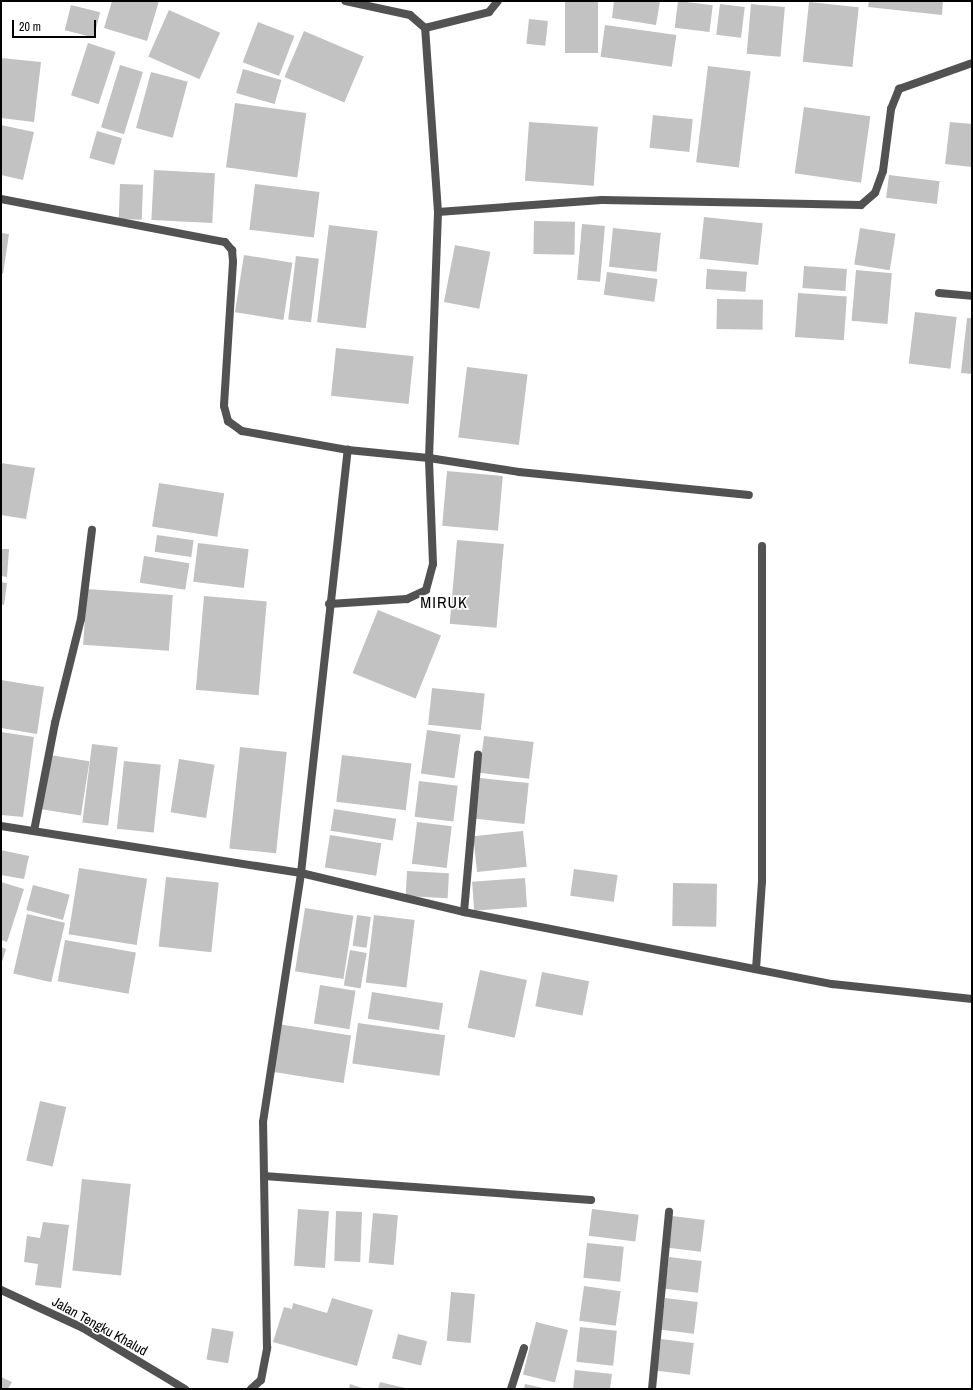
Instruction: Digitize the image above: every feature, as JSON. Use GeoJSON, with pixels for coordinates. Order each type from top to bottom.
{"type":"FeatureCollection","features":[{"type":"Feature","properties":{"kind":"street"},"geometry":{"type":"LineString","coordinates":[[329,604],[407,599],[426,590],[433,564],[429,458],[438,212],[425,28],[410,15],[345,1]]}},
{"type":"Feature","properties":{"kind":"street"},"geometry":{"type":"LineString","coordinates":[[425,28],[488,12],[498,1]]}},
{"type":"Feature","properties":{"kind":"street"},"geometry":{"type":"LineString","coordinates":[[438,212],[602,200],[861,205],[875,193],[883,172],[891,109],[899,89],[972,63]]}},
{"type":"Feature","properties":{"kind":"street"},"geometry":{"type":"LineString","coordinates":[[1,199],[225,242],[232,250],[233,262],[224,406],[228,421],[242,431],[348,450],[429,458],[519,472],[749,495]]}},
{"type":"Feature","properties":{"kind":"street"},"geometry":{"type":"LineString","coordinates":[[939,293],[972,296]]}},
{"type":"Feature","properties":{"kind":"street"},"geometry":{"type":"LineString","coordinates":[[250,1389],[261,1380],[267,1348],[263,1122],[301,873],[329,604],[348,450]]}},
{"type":"Feature","properties":{"kind":"street"},"geometry":{"type":"LineString","coordinates":[[34,831],[55,724],[81,619],[92,530]]}},
{"type":"Feature","properties":{"kind":"street"},"geometry":{"type":"LineString","coordinates":[[756,969],[762,882],[762,546]]}},
{"type":"Feature","properties":{"kind":"street"},"geometry":{"type":"LineString","coordinates":[[464,912],[478,755]]}},
{"type":"Feature","properties":{"kind":"street"},"geometry":{"type":"LineString","coordinates":[[1,826],[301,873],[464,912],[832,984],[972,999]]}},
{"type":"Feature","properties":{"kind":"street"},"geometry":{"type":"LineString","coordinates":[[264,1176],[591,1200]]}},
{"type":"Feature","properties":{"kind":"street"},"geometry":{"type":"LineString","coordinates":[[652,1389],[670,1212]]}},
{"type":"Feature","properties":{"kind":"street","name":"Jalan Tengku Khalud"},"geometry":{"type":"LineString","coordinates":[[1,1290],[82,1328],[185,1389]]}},
{"type":"Feature","properties":{"kind":"street"},"geometry":{"type":"LineString","coordinates":[[511,1389],[524,1348]]}},
{"type":"Feature","properties":{"kind":"building"},"geometry":{"type":"Polygon","coordinates":[[[112,1],[159,1],[147,41],[104,28],[112,1]]]}},
{"type":"Feature","properties":{"kind":"building"},"geometry":{"type":"Polygon","coordinates":[[[565,1],[598,1],[598,53],[565,53],[565,1]]]}},
{"type":"Feature","properties":{"kind":"building"},"geometry":{"type":"Polygon","coordinates":[[[614,1],[660,1],[656,25],[612,18],[614,1]]]}},
{"type":"Feature","properties":{"kind":"building"},"geometry":{"type":"Polygon","coordinates":[[[678,1],[713,5],[709,32],[675,28],[678,1]]]}},
{"type":"Feature","properties":{"kind":"building"},"geometry":{"type":"Polygon","coordinates":[[[869,1],[943,1],[942,15],[868,7],[869,1]]]}},
{"type":"Feature","properties":{"kind":"building"},"geometry":{"type":"Polygon","coordinates":[[[809,2],[859,7],[852,67],[803,62],[809,2]]]}},
{"type":"Feature","properties":{"kind":"building"},"geometry":{"type":"Polygon","coordinates":[[[720,4],[745,7],[741,38],[716,35],[720,4]]]}},
{"type":"Feature","properties":{"kind":"building"},"geometry":{"type":"Polygon","coordinates":[[[751,4],[785,7],[781,57],[747,54],[751,4]]]}},
{"type":"Feature","properties":{"kind":"building"},"geometry":{"type":"Polygon","coordinates":[[[71,5],[100,12],[94,37],[65,30],[71,5]]]}},
{"type":"Feature","properties":{"kind":"building"},"geometry":{"type":"Polygon","coordinates":[[[169,10],[220,33],[199,79],[148,57],[169,10]]]}},
{"type":"Feature","properties":{"kind":"building"},"geometry":{"type":"Polygon","coordinates":[[[529,19],[548,21],[545,46],[526,44],[529,19]]]}},
{"type":"Feature","properties":{"kind":"building"},"geometry":{"type":"Polygon","coordinates":[[[258,22],[294,36],[279,76],[243,62],[258,22]]]}},
{"type":"Feature","properties":{"kind":"building"},"geometry":{"type":"Polygon","coordinates":[[[605,25],[676,35],[672,67],[601,57],[605,25]]]}},
{"type":"Feature","properties":{"kind":"building"},"geometry":{"type":"Polygon","coordinates":[[[304,31],[364,56],[344,102],[284,77],[304,31]]]}},
{"type":"Feature","properties":{"kind":"building"},"geometry":{"type":"Polygon","coordinates":[[[88,43],[116,52],[99,104],[71,95],[88,43]]]}},
{"type":"Feature","properties":{"kind":"building"},"geometry":{"type":"Polygon","coordinates":[[[1,58],[41,62],[34,122],[1,118],[1,58]]]}},
{"type":"Feature","properties":{"kind":"building"},"geometry":{"type":"Polygon","coordinates":[[[120,65],[143,72],[124,134],[101,127],[120,65]]]}},
{"type":"Feature","properties":{"kind":"building"},"geometry":{"type":"Polygon","coordinates":[[[708,66],[751,71],[739,168],[696,162],[708,66]]]}},
{"type":"Feature","properties":{"kind":"building"},"geometry":{"type":"Polygon","coordinates":[[[243,69],[281,80],[275,104],[236,93],[243,69]]]}},
{"type":"Feature","properties":{"kind":"building"},"geometry":{"type":"Polygon","coordinates":[[[151,72],[188,82],[173,138],[136,128],[151,72]]]}},
{"type":"Feature","properties":{"kind":"building"},"geometry":{"type":"Polygon","coordinates":[[[235,103],[306,113],[297,177],[226,167],[235,103]]]}},
{"type":"Feature","properties":{"kind":"building"},"geometry":{"type":"Polygon","coordinates":[[[804,107],[870,116],[861,183],[795,173],[804,107]]]}},
{"type":"Feature","properties":{"kind":"building"},"geometry":{"type":"Polygon","coordinates":[[[653,115],[693,119],[689,152],[650,148],[653,115]]]}},
{"type":"Feature","properties":{"kind":"building"},"geometry":{"type":"Polygon","coordinates":[[[529,122],[598,127],[594,186],[525,181],[529,122]]]}},
{"type":"Feature","properties":{"kind":"building"},"geometry":{"type":"Polygon","coordinates":[[[950,122],[972,124],[972,167],[945,164],[950,122]]]}},
{"type":"Feature","properties":{"kind":"building"},"geometry":{"type":"Polygon","coordinates":[[[1,125],[34,132],[23,180],[1,175],[1,125]]]}},
{"type":"Feature","properties":{"kind":"building"},"geometry":{"type":"Polygon","coordinates":[[[97,131],[122,138],[114,165],[89,158],[97,131]]]}},
{"type":"Feature","properties":{"kind":"building"},"geometry":{"type":"Polygon","coordinates":[[[154,170],[215,173],[212,223],[151,220],[154,170]]]}},
{"type":"Feature","properties":{"kind":"building"},"geometry":{"type":"Polygon","coordinates":[[[889,175],[940,181],[937,204],[886,198],[889,175]]]}},
{"type":"Feature","properties":{"kind":"building"},"geometry":{"type":"Polygon","coordinates":[[[120,184],[143,185],[142,220],[119,219],[120,184]]]}},
{"type":"Feature","properties":{"kind":"building"},"geometry":{"type":"Polygon","coordinates":[[[255,184],[320,192],[314,238],[249,230],[255,184]]]}},
{"type":"Feature","properties":{"kind":"building"},"geometry":{"type":"Polygon","coordinates":[[[704,217],[763,223],[758,265],[700,259],[704,217]]]}},
{"type":"Feature","properties":{"kind":"building"},"geometry":{"type":"Polygon","coordinates":[[[534,221],[575,222],[574,255],[533,254],[534,221]]]}},
{"type":"Feature","properties":{"kind":"building"},"geometry":{"type":"Polygon","coordinates":[[[582,224],[605,226],[600,282],[577,280],[582,224]]]}},
{"type":"Feature","properties":{"kind":"building"},"geometry":{"type":"Polygon","coordinates":[[[329,225],[378,231],[366,328],[317,322],[329,225]]]}},
{"type":"Feature","properties":{"kind":"building"},"geometry":{"type":"Polygon","coordinates":[[[613,228],[661,233],[657,272],[609,267],[613,228]]]}},
{"type":"Feature","properties":{"kind":"building"},"geometry":{"type":"Polygon","coordinates":[[[860,228],[896,234],[890,270],[854,265],[860,228]]]}},
{"type":"Feature","properties":{"kind":"building"},"geometry":{"type":"Polygon","coordinates":[[[1,233],[9,234],[3,274],[1,273],[1,233]]]}},
{"type":"Feature","properties":{"kind":"building"},"geometry":{"type":"Polygon","coordinates":[[[455,245],[490,252],[479,309],[444,302],[455,245]]]}},
{"type":"Feature","properties":{"kind":"building"},"geometry":{"type":"Polygon","coordinates":[[[244,255],[292,263],[283,320],[235,312],[244,255]]]}},
{"type":"Feature","properties":{"kind":"building"},"geometry":{"type":"Polygon","coordinates":[[[296,256],[319,259],[311,322],[288,320],[296,256]]]}},
{"type":"Feature","properties":{"kind":"building"},"geometry":{"type":"Polygon","coordinates":[[[804,266],[847,269],[845,291],[802,288],[804,266]]]}},
{"type":"Feature","properties":{"kind":"building"},"geometry":{"type":"Polygon","coordinates":[[[707,269],[747,272],[746,292],[706,289],[707,269]]]}},
{"type":"Feature","properties":{"kind":"building"},"geometry":{"type":"Polygon","coordinates":[[[856,270],[892,273],[887,324],[852,321],[856,270]]]}},
{"type":"Feature","properties":{"kind":"building"},"geometry":{"type":"Polygon","coordinates":[[[607,272],[658,279],[654,302],[604,295],[607,272]]]}},
{"type":"Feature","properties":{"kind":"building"},"geometry":{"type":"Polygon","coordinates":[[[798,293],[847,296],[844,340],[795,337],[798,293]]]}},
{"type":"Feature","properties":{"kind":"building"},"geometry":{"type":"Polygon","coordinates":[[[717,299],[763,300],[762,330],[716,329],[717,299]]]}},
{"type":"Feature","properties":{"kind":"building"},"geometry":{"type":"Polygon","coordinates":[[[915,312],[957,317],[950,369],[909,364],[915,312]]]}},
{"type":"Feature","properties":{"kind":"building"},"geometry":{"type":"Polygon","coordinates":[[[967,318],[972,318],[972,374],[961,373],[967,318]]]}},
{"type":"Feature","properties":{"kind":"building"},"geometry":{"type":"Polygon","coordinates":[[[336,348],[414,356],[409,404],[331,396],[336,348]]]}},
{"type":"Feature","properties":{"kind":"building"},"geometry":{"type":"Polygon","coordinates":[[[467,367],[528,374],[519,445],[458,437],[467,367]]]}},
{"type":"Feature","properties":{"kind":"building"},"geometry":{"type":"Polygon","coordinates":[[[1,463],[35,468],[26,519],[1,515],[1,463]]]}},
{"type":"Feature","properties":{"kind":"building"},"geometry":{"type":"Polygon","coordinates":[[[447,471],[503,476],[498,531],[442,526],[447,471]]]}},
{"type":"Feature","properties":{"kind":"building"},"geometry":{"type":"Polygon","coordinates":[[[159,483],[224,493],[217,537],[152,526],[159,483]]]}},
{"type":"Feature","properties":{"kind":"building"},"geometry":{"type":"Polygon","coordinates":[[[157,535],[194,540],[191,557],[155,552],[157,535]]]}},
{"type":"Feature","properties":{"kind":"building"},"geometry":{"type":"Polygon","coordinates":[[[457,540],[504,544],[497,628],[450,624],[457,540]]]}},
{"type":"Feature","properties":{"kind":"building"},"geometry":{"type":"Polygon","coordinates":[[[198,543],[249,549],[244,588],[193,582],[198,543]]]}},
{"type":"Feature","properties":{"kind":"building"},"geometry":{"type":"Polygon","coordinates":[[[1,549],[9,549],[7,577],[1,576],[1,549]]]}},
{"type":"Feature","properties":{"kind":"building"},"geometry":{"type":"Polygon","coordinates":[[[144,556],[189,563],[185,590],[140,583],[144,556]]]}},
{"type":"Feature","properties":{"kind":"building"},"geometry":{"type":"Polygon","coordinates":[[[1,582],[7,583],[4,605],[1,604],[1,582]]]}},
{"type":"Feature","properties":{"kind":"building"},"geometry":{"type":"Polygon","coordinates":[[[87,589],[173,595],[169,651],[83,645],[87,589]]]}},
{"type":"Feature","properties":{"kind":"building"},"geometry":{"type":"Polygon","coordinates":[[[204,596],[267,601],[259,695],[196,690],[204,596]]]}},
{"type":"Feature","properties":{"kind":"building"},"geometry":{"type":"Polygon","coordinates":[[[378,610],[441,635],[416,699],[353,673],[378,610]]]}},
{"type":"Feature","properties":{"kind":"building"},"geometry":{"type":"Polygon","coordinates":[[[1,680],[44,687],[37,734],[1,728],[1,680]]]}},
{"type":"Feature","properties":{"kind":"building"},"geometry":{"type":"Polygon","coordinates":[[[432,688],[485,694],[481,730],[428,725],[432,688]]]}},
{"type":"Feature","properties":{"kind":"building"},"geometry":{"type":"Polygon","coordinates":[[[427,730],[461,735],[455,778],[421,774],[427,730]]]}},
{"type":"Feature","properties":{"kind":"building"},"geometry":{"type":"Polygon","coordinates":[[[1,732],[34,737],[23,817],[1,815],[1,732]]]}},
{"type":"Feature","properties":{"kind":"building"},"geometry":{"type":"Polygon","coordinates":[[[484,736],[534,742],[529,779],[479,773],[484,736]]]}},
{"type":"Feature","properties":{"kind":"building"},"geometry":{"type":"Polygon","coordinates":[[[92,744],[118,747],[108,826],[82,822],[92,744]]]}},
{"type":"Feature","properties":{"kind":"building"},"geometry":{"type":"Polygon","coordinates":[[[240,747],[287,752],[276,853],[229,848],[240,747]]]}},
{"type":"Feature","properties":{"kind":"building"},"geometry":{"type":"Polygon","coordinates":[[[50,755],[90,761],[81,816],[41,809],[50,755]]]}},
{"type":"Feature","properties":{"kind":"building"},"geometry":{"type":"Polygon","coordinates":[[[342,755],[411,764],[406,810],[336,802],[342,755]]]}},
{"type":"Feature","properties":{"kind":"building"},"geometry":{"type":"Polygon","coordinates":[[[179,759],[215,765],[206,818],[171,812],[179,759]]]}},
{"type":"Feature","properties":{"kind":"building"},"geometry":{"type":"Polygon","coordinates":[[[124,761],[161,765],[154,832],[117,829],[124,761]]]}},
{"type":"Feature","properties":{"kind":"building"},"geometry":{"type":"Polygon","coordinates":[[[480,778],[529,783],[524,824],[476,819],[480,778]]]}},
{"type":"Feature","properties":{"kind":"building"},"geometry":{"type":"Polygon","coordinates":[[[419,781],[458,786],[453,821],[415,817],[419,781]]]}},
{"type":"Feature","properties":{"kind":"building"},"geometry":{"type":"Polygon","coordinates":[[[334,809],[396,819],[393,841],[331,831],[334,809]]]}},
{"type":"Feature","properties":{"kind":"building"},"geometry":{"type":"Polygon","coordinates":[[[417,822],[452,826],[447,868],[412,864],[417,822]]]}},
{"type":"Feature","properties":{"kind":"building"},"geometry":{"type":"Polygon","coordinates":[[[523,831],[527,867],[477,872],[473,836],[523,831]]]}},
{"type":"Feature","properties":{"kind":"building"},"geometry":{"type":"Polygon","coordinates":[[[330,835],[381,843],[376,876],[325,868],[330,835]]]}},
{"type":"Feature","properties":{"kind":"building"},"geometry":{"type":"Polygon","coordinates":[[[1,850],[29,856],[24,879],[1,875],[1,850]]]}},
{"type":"Feature","properties":{"kind":"building"},"geometry":{"type":"Polygon","coordinates":[[[79,868],[147,879],[137,945],[69,934],[79,868]]]}},
{"type":"Feature","properties":{"kind":"building"},"geometry":{"type":"Polygon","coordinates":[[[574,869],[618,875],[614,902],[570,896],[574,869]]]}},
{"type":"Feature","properties":{"kind":"building"},"geometry":{"type":"Polygon","coordinates":[[[407,871],[449,873],[448,898],[406,896],[407,871]]]}},
{"type":"Feature","properties":{"kind":"building"},"geometry":{"type":"Polygon","coordinates":[[[166,877],[219,883],[211,952],[159,947],[166,877]]]}},
{"type":"Feature","properties":{"kind":"building"},"geometry":{"type":"Polygon","coordinates":[[[525,878],[527,907],[474,911],[472,882],[525,878]]]}},
{"type":"Feature","properties":{"kind":"building"},"geometry":{"type":"Polygon","coordinates":[[[1,882],[24,889],[7,942],[1,940],[1,882]]]}},
{"type":"Feature","properties":{"kind":"building"},"geometry":{"type":"Polygon","coordinates":[[[673,883],[717,884],[716,927],[672,926],[673,883]]]}},
{"type":"Feature","properties":{"kind":"building"},"geometry":{"type":"Polygon","coordinates":[[[33,885],[70,895],[63,920],[26,910],[33,885]]]}},
{"type":"Feature","properties":{"kind":"building"},"geometry":{"type":"Polygon","coordinates":[[[305,908],[353,916],[343,979],[295,971],[305,908]]]}},
{"type":"Feature","properties":{"kind":"building"},"geometry":{"type":"Polygon","coordinates":[[[27,914],[65,923],[51,982],[13,973],[27,914]]]}},
{"type":"Feature","properties":{"kind":"building"},"geometry":{"type":"Polygon","coordinates":[[[357,915],[371,917],[367,948],[353,946],[357,915]]]}},
{"type":"Feature","properties":{"kind":"building"},"geometry":{"type":"Polygon","coordinates":[[[374,915],[415,920],[406,987],[366,982],[374,915]]]}},
{"type":"Feature","properties":{"kind":"building"},"geometry":{"type":"Polygon","coordinates":[[[65,940],[136,953],[129,994],[58,981],[65,940]]]}},
{"type":"Feature","properties":{"kind":"building"},"geometry":{"type":"Polygon","coordinates":[[[1,947],[6,949],[1,965],[1,947]]]}},
{"type":"Feature","properties":{"kind":"building"},"geometry":{"type":"Polygon","coordinates":[[[350,950],[367,953],[360,988],[344,985],[350,950]]]}},
{"type":"Feature","properties":{"kind":"building"},"geometry":{"type":"Polygon","coordinates":[[[480,970],[527,980],[515,1038],[468,1028],[480,970]]]}},
{"type":"Feature","properties":{"kind":"building"},"geometry":{"type":"Polygon","coordinates":[[[542,972],[589,981],[582,1016],[535,1006],[542,972]]]}},
{"type":"Feature","properties":{"kind":"building"},"geometry":{"type":"Polygon","coordinates":[[[320,985],[356,991],[349,1029],[314,1024],[320,985]]]}},
{"type":"Feature","properties":{"kind":"building"},"geometry":{"type":"Polygon","coordinates":[[[372,992],[443,1003],[439,1030],[368,1019],[372,992]]]}},
{"type":"Feature","properties":{"kind":"building"},"geometry":{"type":"Polygon","coordinates":[[[358,1023],[445,1035],[439,1076],[352,1064],[358,1023]]]}},
{"type":"Feature","properties":{"kind":"building"},"geometry":{"type":"Polygon","coordinates":[[[278,1024],[351,1036],[344,1083],[270,1071],[278,1024]]]}},
{"type":"Feature","properties":{"kind":"building"},"geometry":{"type":"Polygon","coordinates":[[[40,1101],[66,1107],[53,1167],[26,1160],[40,1101]]]}},
{"type":"Feature","properties":{"kind":"building"},"geometry":{"type":"Polygon","coordinates":[[[82,1179],[131,1184],[121,1276],[72,1270],[82,1179]]]}},
{"type":"Feature","properties":{"kind":"building"},"geometry":{"type":"Polygon","coordinates":[[[298,1209],[329,1211],[325,1268],[294,1266],[298,1209]]]}},
{"type":"Feature","properties":{"kind":"building"},"geometry":{"type":"Polygon","coordinates":[[[592,1209],[639,1215],[635,1242],[589,1236],[592,1209]]]}},
{"type":"Feature","properties":{"kind":"building"},"geometry":{"type":"Polygon","coordinates":[[[336,1211],[362,1212],[360,1262],[334,1261],[336,1211]]]}},
{"type":"Feature","properties":{"kind":"building"},"geometry":{"type":"Polygon","coordinates":[[[373,1213],[398,1215],[394,1265],[369,1263],[373,1213]]]}},
{"type":"Feature","properties":{"kind":"building"},"geometry":{"type":"Polygon","coordinates":[[[672,1216],[705,1220],[701,1252],[668,1248],[672,1216]]]}},
{"type":"Feature","properties":{"kind":"building"},"geometry":{"type":"Polygon","coordinates":[[[43,1222],[69,1225],[61,1288],[35,1285],[38,1264],[24,1262],[27,1236],[40,1238],[43,1222]]]}},
{"type":"Feature","properties":{"kind":"building"},"geometry":{"type":"Polygon","coordinates":[[[587,1243],[624,1247],[620,1282],[583,1278],[587,1243]]]}},
{"type":"Feature","properties":{"kind":"building"},"geometry":{"type":"Polygon","coordinates":[[[669,1257],[702,1261],[698,1293],[665,1289],[669,1257]]]}},
{"type":"Feature","properties":{"kind":"building"},"geometry":{"type":"Polygon","coordinates":[[[584,1286],[621,1291],[616,1326],[579,1321],[584,1286]]]}},
{"type":"Feature","properties":{"kind":"building"},"geometry":{"type":"Polygon","coordinates":[[[451,1292],[475,1294],[471,1343],[447,1341],[451,1292]]]}},
{"type":"Feature","properties":{"kind":"building"},"geometry":{"type":"Polygon","coordinates":[[[332,1298],[373,1310],[357,1366],[273,1342],[284,1307],[292,1309],[293,1303],[327,1313],[332,1298]]]}},
{"type":"Feature","properties":{"kind":"building"},"geometry":{"type":"Polygon","coordinates":[[[665,1298],[698,1302],[694,1334],[661,1330],[665,1298]]]}},
{"type":"Feature","properties":{"kind":"building"},"geometry":{"type":"Polygon","coordinates":[[[536,1322],[568,1330],[555,1382],[523,1374],[536,1322]]]}},
{"type":"Feature","properties":{"kind":"building"},"geometry":{"type":"Polygon","coordinates":[[[580,1327],[617,1331],[613,1366],[576,1362],[580,1327]]]}},
{"type":"Feature","properties":{"kind":"building"},"geometry":{"type":"Polygon","coordinates":[[[212,1328],[234,1332],[228,1363],[206,1360],[212,1328]]]}},
{"type":"Feature","properties":{"kind":"building"},"geometry":{"type":"Polygon","coordinates":[[[398,1334],[427,1341],[421,1366],[392,1358],[398,1334]]]}},
{"type":"Feature","properties":{"kind":"building"},"geometry":{"type":"Polygon","coordinates":[[[661,1339],[694,1343],[690,1375],[657,1371],[661,1339]]]}},
{"type":"Feature","properties":{"kind":"building"},"geometry":{"type":"Polygon","coordinates":[[[575,1370],[612,1374],[610,1389],[573,1389],[575,1370]]]}},
{"type":"Feature","properties":{"kind":"building"},"geometry":{"type":"Polygon","coordinates":[[[1,1377],[12,1382],[8,1389],[1,1389],[1,1377]]]}},
{"type":"Feature","properties":{"kind":"building"},"geometry":{"type":"Polygon","coordinates":[[[380,1382],[405,1388],[405,1389],[378,1389],[380,1382]]]}},
{"type":"Feature","properties":{"kind":"building"},"geometry":{"type":"Polygon","coordinates":[[[350,1384],[365,1389],[349,1389],[350,1384]]]}},
{"type":"Feature","properties":{"kind":"building"},"geometry":{"type":"Polygon","coordinates":[[[525,1384],[543,1388],[543,1389],[524,1389],[525,1384]]]}},
{"type":"Feature","properties":{"kind":"district","name":"MIRUK"},"geometry":{"type":"Point","coordinates":[444,602]}}]}
